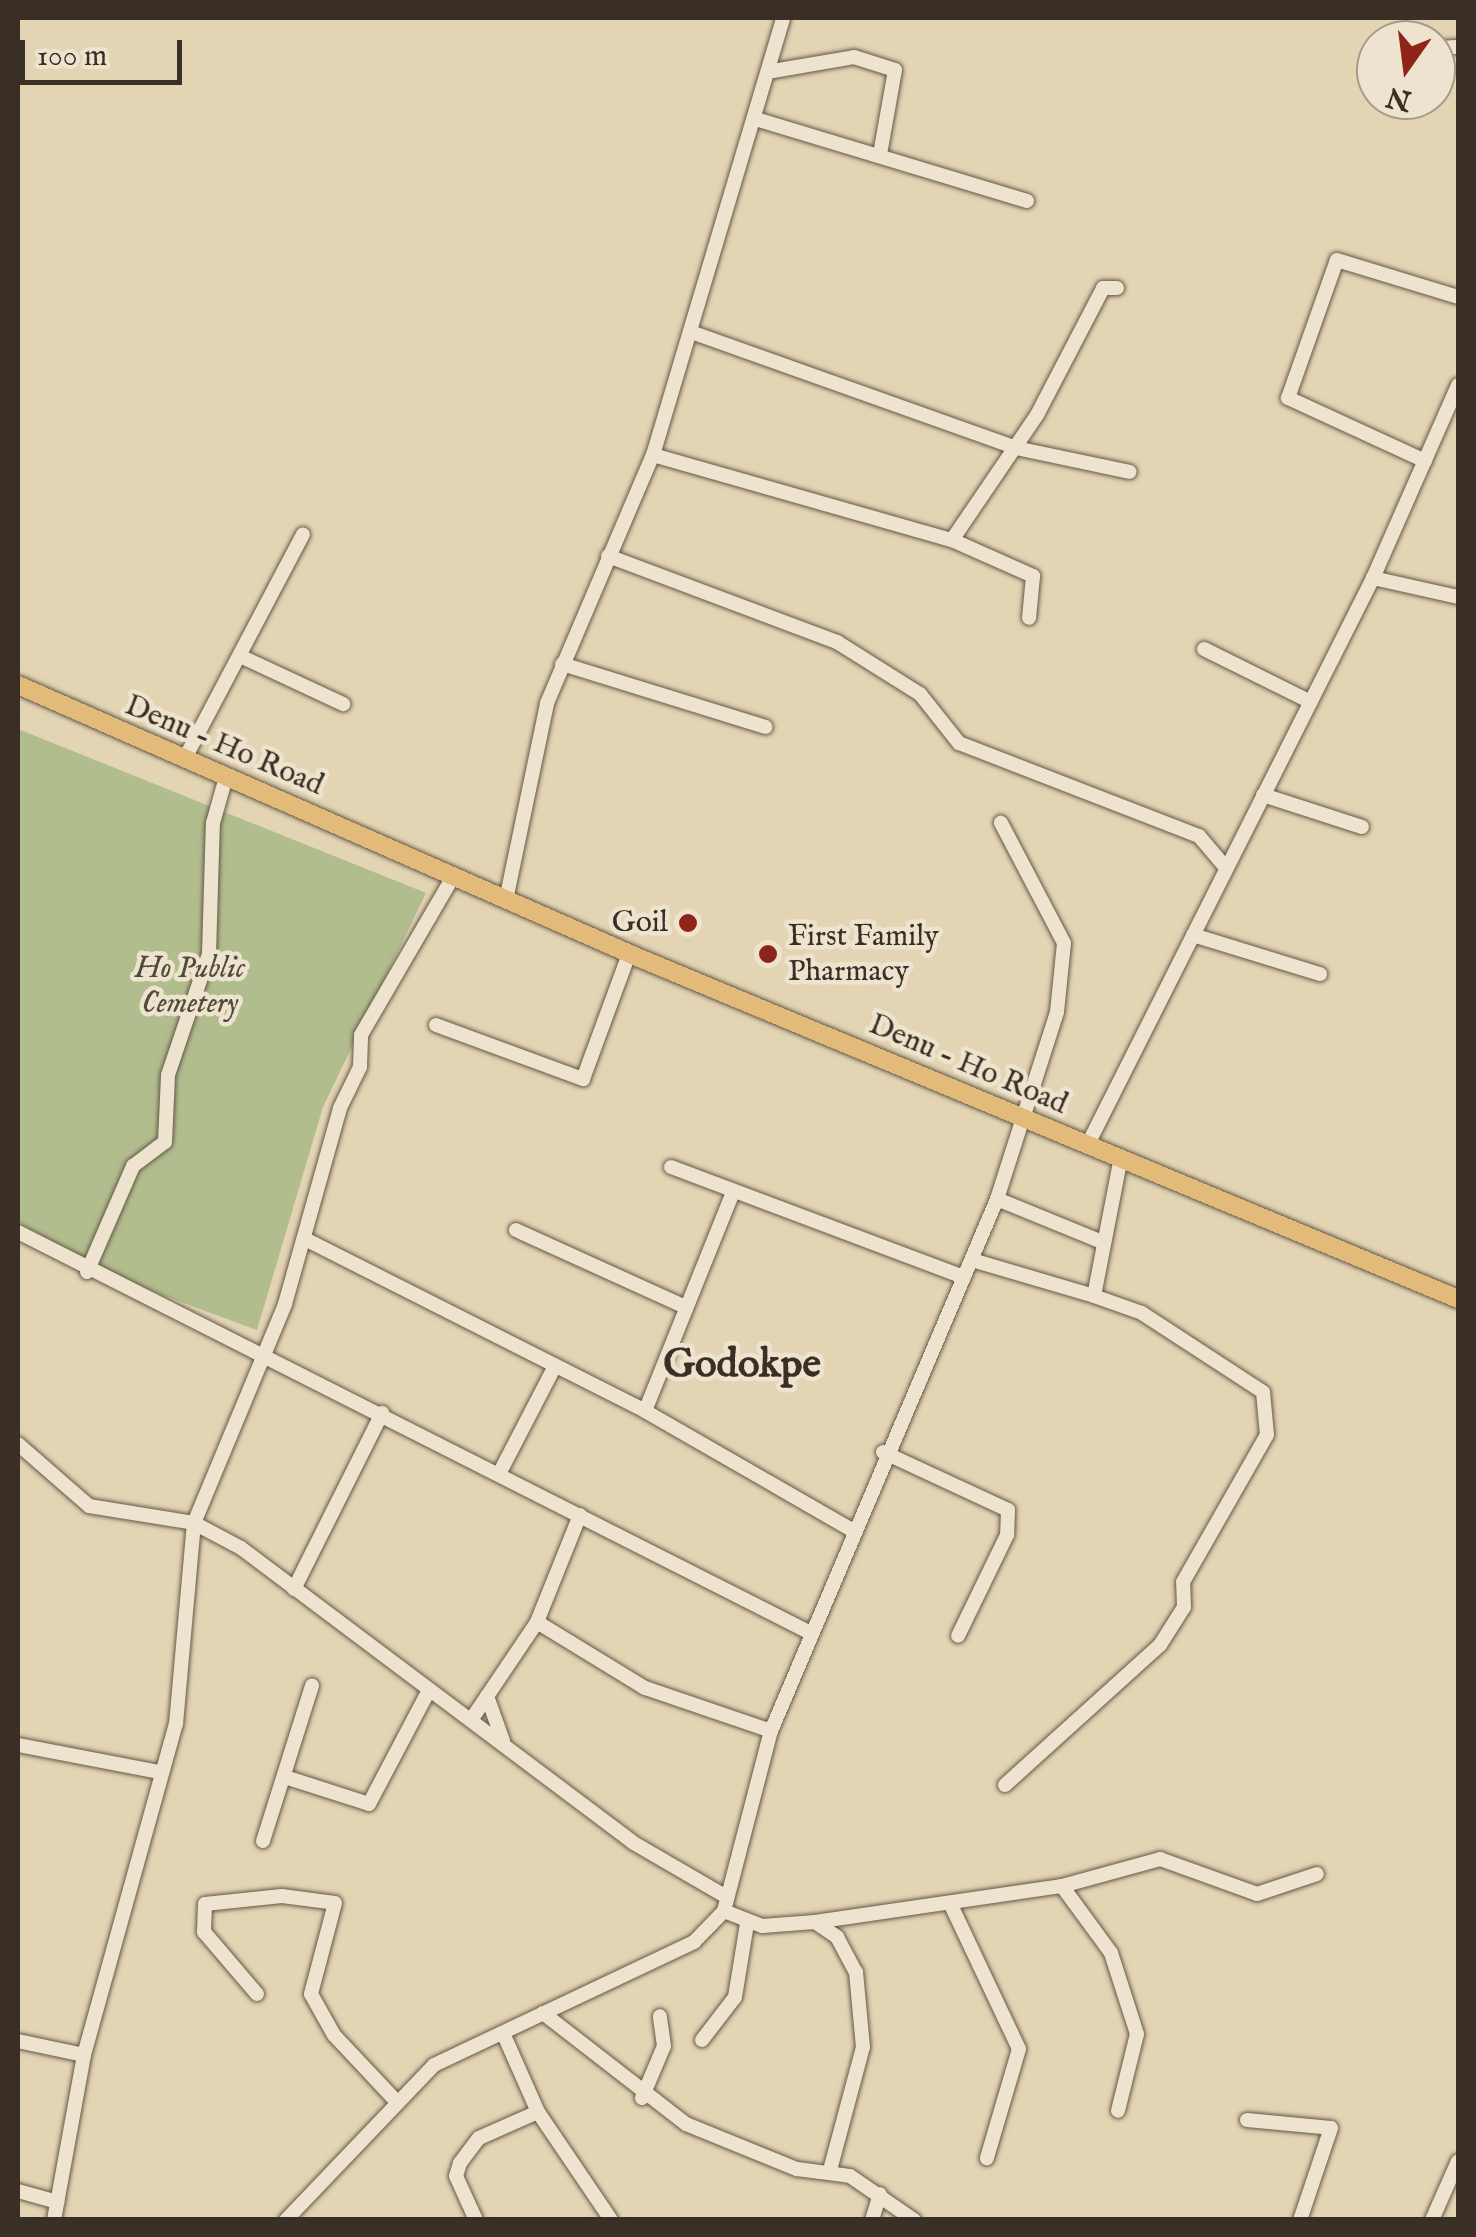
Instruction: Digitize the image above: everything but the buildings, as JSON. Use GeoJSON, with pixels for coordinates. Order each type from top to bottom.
{"type":"FeatureCollection","features":[{"type":"Feature","properties":{"kind":"main road","name":"Denu - Ho Road"},"geometry":{"type":"LineString","coordinates":[[18,685],[630,954],[1458,1300]]}},
{"type":"Feature","properties":{"kind":"street"},"geometry":{"type":"LineString","coordinates":[[506,900],[524,848],[536,742],[562,664],[653,455],[774,71],[783,18]]}},
{"type":"Feature","properties":{"kind":"street"},"geometry":{"type":"LineString","coordinates":[[774,71],[854,58],[895,70],[880,154]]}},
{"type":"Feature","properties":{"kind":"street"},"geometry":{"type":"LineString","coordinates":[[758,120],[828,147],[880,154],[1027,202]]}},
{"type":"Feature","properties":{"kind":"street"},"geometry":{"type":"LineString","coordinates":[[1425,461],[1288,398],[1337,260],[1458,297]]}},
{"type":"Feature","properties":{"kind":"street"},"geometry":{"type":"LineString","coordinates":[[952,540],[1016,448],[1103,288],[1117,288]]}},
{"type":"Feature","properties":{"kind":"street"},"geometry":{"type":"LineString","coordinates":[[691,332],[1016,448],[1130,472]]}},
{"type":"Feature","properties":{"kind":"street"},"geometry":{"type":"LineString","coordinates":[[1088,1144],[1373,578],[1458,384]]}},
{"type":"Feature","properties":{"kind":"street"},"geometry":{"type":"LineString","coordinates":[[653,455],[815,497],[877,526],[952,540],[1033,576],[1029,618]]}},
{"type":"Feature","properties":{"kind":"street"},"geometry":{"type":"LineString","coordinates":[[184,760],[303,534]]}},
{"type":"Feature","properties":{"kind":"street"},"geometry":{"type":"LineString","coordinates":[[608,556],[838,642],[920,694],[959,743],[1199,836],[1226,868]]}},
{"type":"Feature","properties":{"kind":"street"},"geometry":{"type":"LineString","coordinates":[[1373,578],[1458,596]]}},
{"type":"Feature","properties":{"kind":"street"},"geometry":{"type":"LineString","coordinates":[[1204,650],[1311,702]]}},
{"type":"Feature","properties":{"kind":"street"},"geometry":{"type":"LineString","coordinates":[[240,656],[343,704]]}},
{"type":"Feature","properties":{"kind":"street"},"geometry":{"type":"LineString","coordinates":[[562,664],[764,726]]}},
{"type":"Feature","properties":{"kind":"street"},"geometry":{"type":"LineString","coordinates":[[87,1272],[132,1166],[164,1142],[168,1075],[209,954],[212,823],[226,778]]}},
{"type":"Feature","properties":{"kind":"street"},"geometry":{"type":"LineString","coordinates":[[1263,794],[1362,827]]}},
{"type":"Feature","properties":{"kind":"street"},"geometry":{"type":"LineString","coordinates":[[286,2220],[394,2099],[434,2065],[694,1942],[724,1903],[771,1731],[809,1632],[882,1452],[998,1199],[1027,1120],[1066,958],[1040,884],[1001,823]]}},
{"type":"Feature","properties":{"kind":"street"},"geometry":{"type":"LineString","coordinates":[[54,2220],[84,2055],[186,1654],[194,1523],[304,1239],[340,1108],[360,1067],[361,1035],[453,877]]}},
{"type":"Feature","properties":{"kind":"street"},"geometry":{"type":"LineString","coordinates":[[1193,935],[1320,974]]}},
{"type":"Feature","properties":{"kind":"street"},"geometry":{"type":"LineString","coordinates":[[436,1025],[583,1079],[630,954]]}},
{"type":"Feature","properties":{"kind":"street"},"geometry":{"type":"LineString","coordinates":[[1094,1296],[1100,1241],[1121,1156]]}},
{"type":"Feature","properties":{"kind":"street"},"geometry":{"type":"LineString","coordinates":[[671,1167],[964,1277]]}},
{"type":"Feature","properties":{"kind":"street"},"geometry":{"type":"LineString","coordinates":[[645,1411],[733,1192]]}},
{"type":"Feature","properties":{"kind":"street"},"geometry":{"type":"LineString","coordinates":[[998,1199],[1100,1241]]}},
{"type":"Feature","properties":{"kind":"street"},"geometry":{"type":"LineString","coordinates":[[516,1230],[686,1307]]}},
{"type":"Feature","properties":{"kind":"street"},"geometry":{"type":"LineString","coordinates":[[18,1232],[87,1272],[263,1348],[809,1632]]}},
{"type":"Feature","properties":{"kind":"street"},"geometry":{"type":"LineString","coordinates":[[304,1239],[645,1411],[850,1529]]}},
{"type":"Feature","properties":{"kind":"street"},"geometry":{"type":"LineString","coordinates":[[972,1260],[1142,1313],[1263,1392],[1267,1435],[1183,1582],[1184,1607],[1160,1645],[1005,1785]]}},
{"type":"Feature","properties":{"kind":"street"},"geometry":{"type":"LineString","coordinates":[[500,1474],[555,1366]]}},
{"type":"Feature","properties":{"kind":"street"},"geometry":{"type":"LineString","coordinates":[[294,1589],[382,1413]]}},
{"type":"Feature","properties":{"kind":"street"},"geometry":{"type":"LineString","coordinates":[[18,1444],[90,1506],[194,1523],[294,1589],[632,1842],[724,1903],[747,1924],[815,1922],[1062,1886],[1160,1859],[1257,1894],[1317,1874]]}},
{"type":"Feature","properties":{"kind":"street"},"geometry":{"type":"LineString","coordinates":[[882,1452],[1008,1510],[1007,1535],[958,1636]]}},
{"type":"Feature","properties":{"kind":"street"},"geometry":{"type":"LineString","coordinates":[[470,1720],[536,1622],[580,1515]]}},
{"type":"Feature","properties":{"kind":"street"},"geometry":{"type":"LineString","coordinates":[[536,1622],[645,1688],[771,1731]]}},
{"type":"Feature","properties":{"kind":"street"},"geometry":{"type":"LineString","coordinates":[[262,1841],[312,1686]]}},
{"type":"Feature","properties":{"kind":"street"},"geometry":{"type":"LineString","coordinates":[[285,1776],[369,1804],[429,1690]]}},
{"type":"Feature","properties":{"kind":"street"},"geometry":{"type":"LineString","coordinates":[[487,1696],[503,1742]]}},
{"type":"Feature","properties":{"kind":"street"},"geometry":{"type":"LineString","coordinates":[[18,1745],[159,1772]]}},
{"type":"Feature","properties":{"kind":"street"},"geometry":{"type":"LineString","coordinates":[[1062,1886],[1111,1953],[1137,2034],[1118,2111]]}},
{"type":"Feature","properties":{"kind":"street"},"geometry":{"type":"LineString","coordinates":[[257,1994],[204,1932],[206,1904],[282,1896],[335,1903],[311,1994],[334,2035],[394,2099]]}},
{"type":"Feature","properties":{"kind":"street"},"geometry":{"type":"LineString","coordinates":[[950,1903],[1019,2049],[987,2158]]}},
{"type":"Feature","properties":{"kind":"street"},"geometry":{"type":"LineString","coordinates":[[815,1922],[837,1937],[856,1972],[863,2047],[830,2170]]}},
{"type":"Feature","properties":{"kind":"street"},"geometry":{"type":"LineString","coordinates":[[702,2040],[735,1998],[747,1924]]}},
{"type":"Feature","properties":{"kind":"street"},"geometry":{"type":"LineString","coordinates":[[543,2013],[642,2098],[797,2168],[830,2170],[880,2194],[914,2220]]}},
{"type":"Feature","properties":{"kind":"street"},"geometry":{"type":"LineString","coordinates":[[642,2098],[662,2056],[660,2016]]}},
{"type":"Feature","properties":{"kind":"street"},"geometry":{"type":"LineString","coordinates":[[504,2033],[538,2112],[611,2220]]}},
{"type":"Feature","properties":{"kind":"street"},"geometry":{"type":"LineString","coordinates":[[18,2042],[84,2055]]}},
{"type":"Feature","properties":{"kind":"street"},"geometry":{"type":"LineString","coordinates":[[476,2220],[456,2176],[460,2163],[479,2138],[538,2112]]}},
{"type":"Feature","properties":{"kind":"street"},"geometry":{"type":"LineString","coordinates":[[1247,2120],[1332,2128],[1300,2220]]}},
{"type":"Feature","properties":{"kind":"street"},"geometry":{"type":"LineString","coordinates":[[1432,2220],[1458,2161]]}},
{"type":"Feature","properties":{"kind":"street"},"geometry":{"type":"LineString","coordinates":[[18,2191],[58,2202]]}},
{"type":"Feature","properties":{"kind":"street"},"geometry":{"type":"LineString","coordinates":[[872,2220],[880,2194]]}},
{"type":"Feature","properties":{"kind":"green space","name":"Ho Public Cemetery"},"geometry":{"type":"Polygon","coordinates":[[[18,729],[426,893],[323,1107],[257,1330],[111,1276],[18,1222],[18,729]]]}},
{"type":"Feature","properties":{"kind":"place","name":"Goil"},"geometry":{"type":"Point","coordinates":[688,923]}},
{"type":"Feature","properties":{"kind":"place","name":"First Family Pharmacy"},"geometry":{"type":"Point","coordinates":[768,954]}},
{"type":"Feature","properties":{"kind":"district","name":"Godokpe"},"geometry":{"type":"Point","coordinates":[742,1366]}}]}
